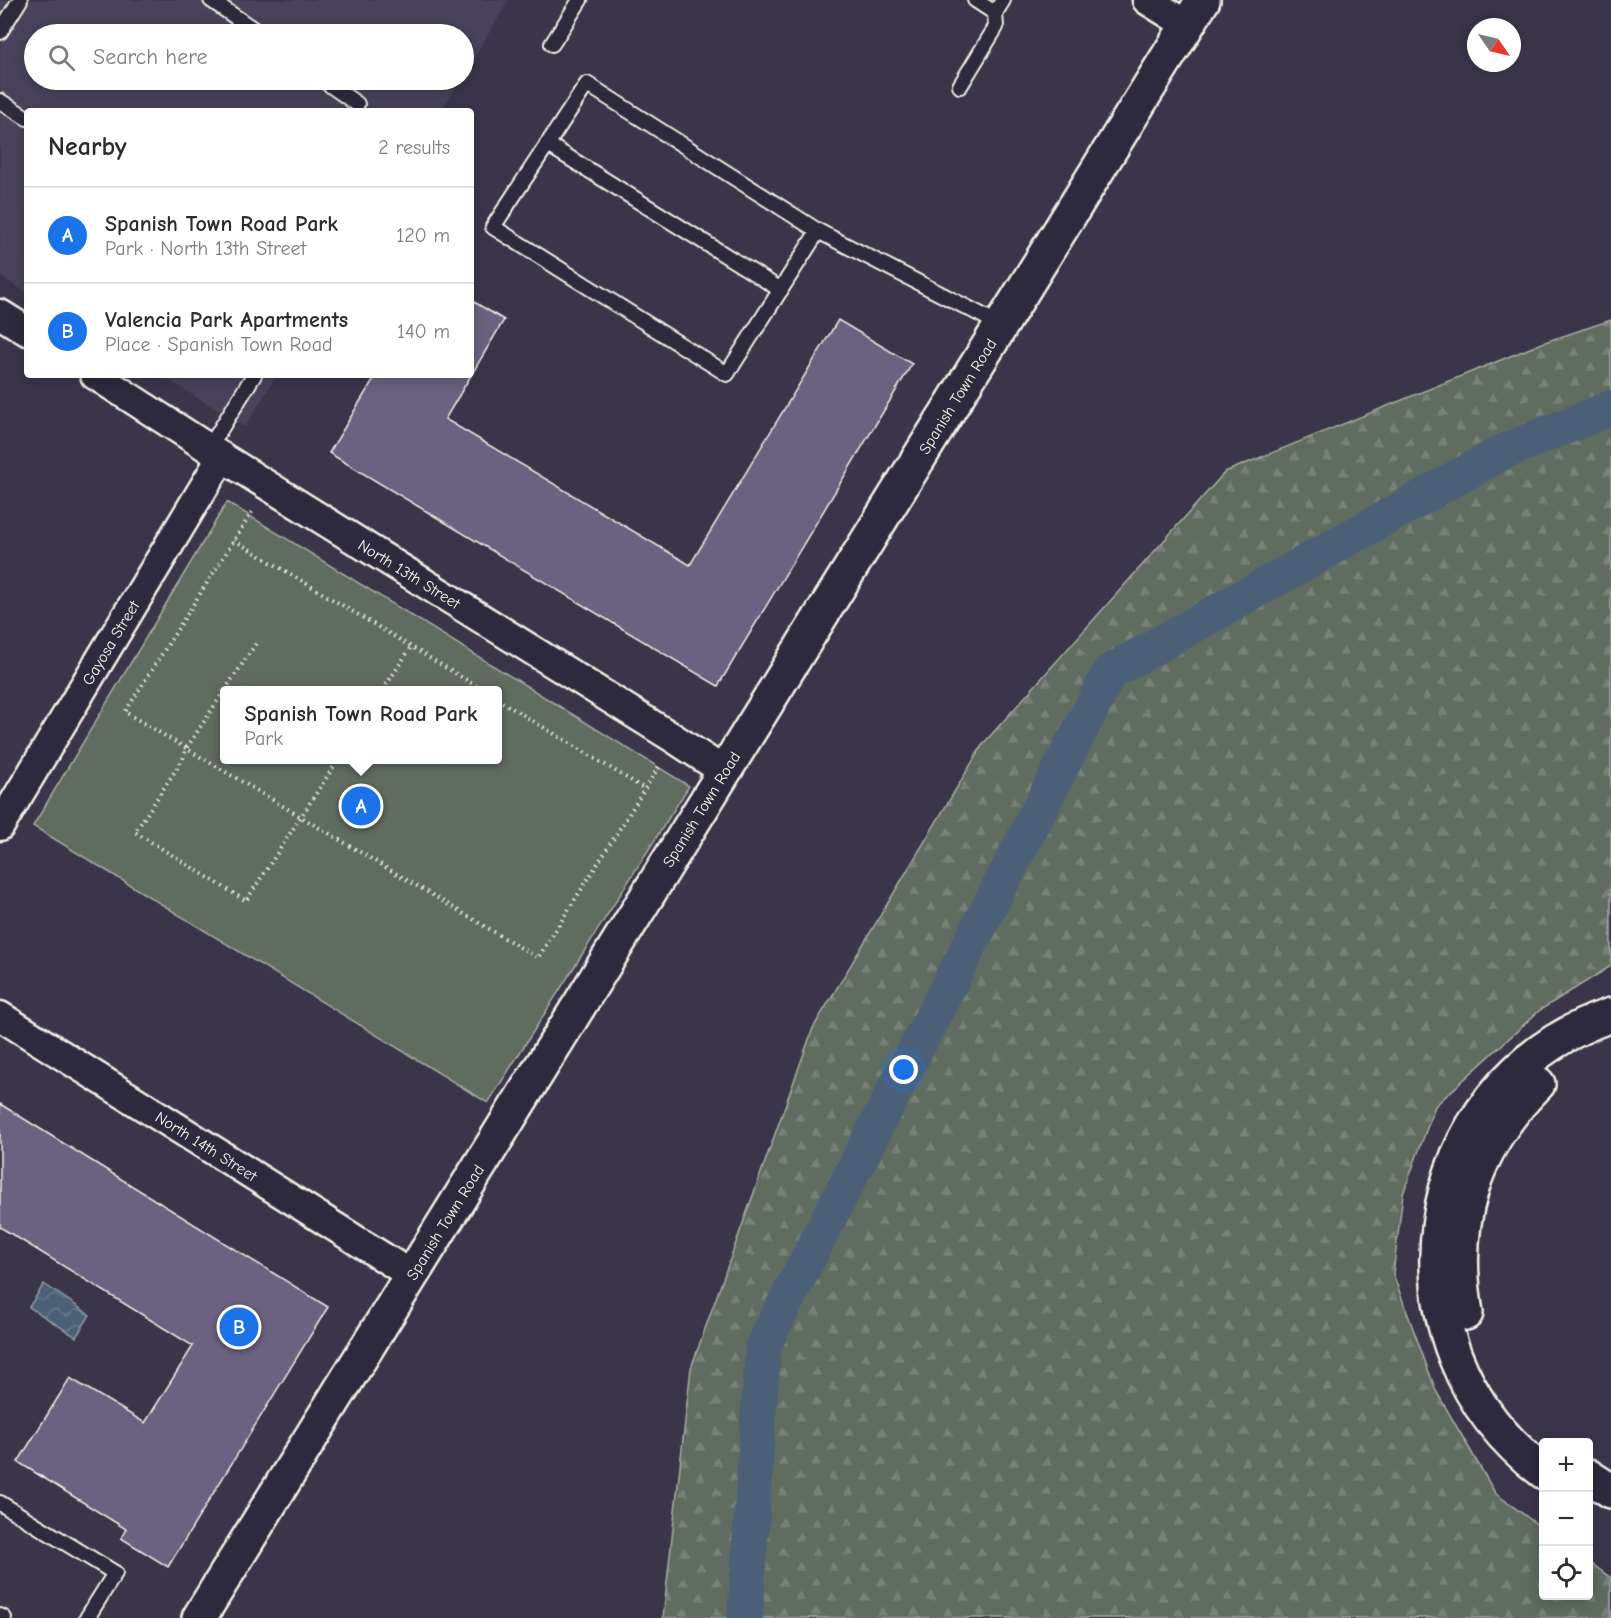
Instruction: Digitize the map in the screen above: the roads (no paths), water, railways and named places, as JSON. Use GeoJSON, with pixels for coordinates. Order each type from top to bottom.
{"type":"FeatureCollection","features":[{"type":"Feature","properties":{"kind":"main road","name":"Spanish Town Road"},"geometry":{"type":"LineString","coordinates":[[199,1618],[1195,13]]}},
{"type":"Feature","properties":{"kind":"main road"},"geometry":{"type":"LineString","coordinates":[[1539,1468],[1497,1429],[1474,1394],[1456,1358],[1448,1335],[1438,1289],[1437,1240],[1441,1210],[1445,1190],[1461,1148],[1472,1127],[1496,1095],[1531,1059],[1550,1045],[1567,1034],[1611,1015]]}},
{"type":"Feature","properties":{"kind":"main road"},"geometry":{"type":"LineString","coordinates":[[1539,1440],[1522,1425],[1492,1384],[1472,1338],[1461,1284],[1461,1238],[1465,1214],[1478,1169],[1512,1111],[1563,1062],[1611,1038]]}},
{"type":"Feature","properties":{"kind":"main road"},"geometry":{"type":"LineString","coordinates":[[1593,1479],[1611,1491]]}},
{"type":"Feature","properties":{"kind":"main road"},"geometry":{"type":"LineString","coordinates":[[1593,1504],[1611,1514]]}},
{"type":"Feature","properties":{"kind":"street"},"geometry":{"type":"LineString","coordinates":[[1147,0],[1195,13]]}},
{"type":"Feature","properties":{"kind":"street"},"geometry":{"type":"LineString","coordinates":[[0,314],[24,329]]}},
{"type":"Feature","properties":{"kind":"street","name":"North 13th Street"},"geometry":{"type":"LineString","coordinates":[[100,378],[725,772]]}},
{"type":"Feature","properties":{"kind":"street","name":"Gayosa Street"},"geometry":{"type":"LineString","coordinates":[[0,826],[215,452]]}},
{"type":"Feature","properties":{"kind":"street","name":"North 14th Street"},"geometry":{"type":"LineString","coordinates":[[0,1016],[413,1276]]}},
{"type":"Feature","properties":{"kind":"lane"},"geometry":{"type":"LineString","coordinates":[[0,32],[20,0]]}},
{"type":"Feature","properties":{"kind":"lane"},"geometry":{"type":"LineString","coordinates":[[211,0],[246,24]]}},
{"type":"Feature","properties":{"kind":"lane"},"geometry":{"type":"LineString","coordinates":[[552,44],[580,0]]}},
{"type":"Feature","properties":{"kind":"lane"},"geometry":{"type":"LineString","coordinates":[[975,0],[995,13]]}},
{"type":"Feature","properties":{"kind":"lane"},"geometry":{"type":"LineString","coordinates":[[960,86],[996,27],[995,13],[1003,0]]}},
{"type":"Feature","properties":{"kind":"lane"},"geometry":{"type":"LineString","coordinates":[[818,231],[727,374],[493,227],[587,84],[818,231],[1001,325]]}},
{"type":"Feature","properties":{"kind":"lane"},"geometry":{"type":"LineString","coordinates":[[337,90],[357,105]]}},
{"type":"Feature","properties":{"kind":"lane"},"geometry":{"type":"LineString","coordinates":[[0,101],[24,116]]}},
{"type":"Feature","properties":{"kind":"lane"},"geometry":{"type":"LineString","coordinates":[[547,144],[781,290]]}},
{"type":"Feature","properties":{"kind":"lane"},"geometry":{"type":"LineString","coordinates":[[215,452],[252,378]]}},
{"type":"Feature","properties":{"kind":"lane"},"geometry":{"type":"LineString","coordinates":[[0,1503],[115,1573],[87,1618]]}},
{"type":"Feature","properties":{"kind":"lane"},"geometry":{"type":"LineString","coordinates":[[0,1616],[4,1618]]}},
{"type":"Feature","properties":{"kind":"water"},"geometry":{"type":"Polygon","coordinates":[[[44,1284],[90,1315],[76,1337],[29,1307],[44,1284]]]}},
{"type":"Feature","properties":{"kind":"waterway"},"geometry":{"type":"LineString","coordinates":[[745,1618],[763,1346],[1110,672],[1503,452],[1611,408]]}},
{"type":"Feature","properties":{"kind":"place","name":"Spanish Town Road Park"},"geometry":{"type":"Point","coordinates":[361,806]}},
{"type":"Feature","properties":{"kind":"place","name":"Valencia Park Apartments"},"geometry":{"type":"Point","coordinates":[239,1327]}}]}
